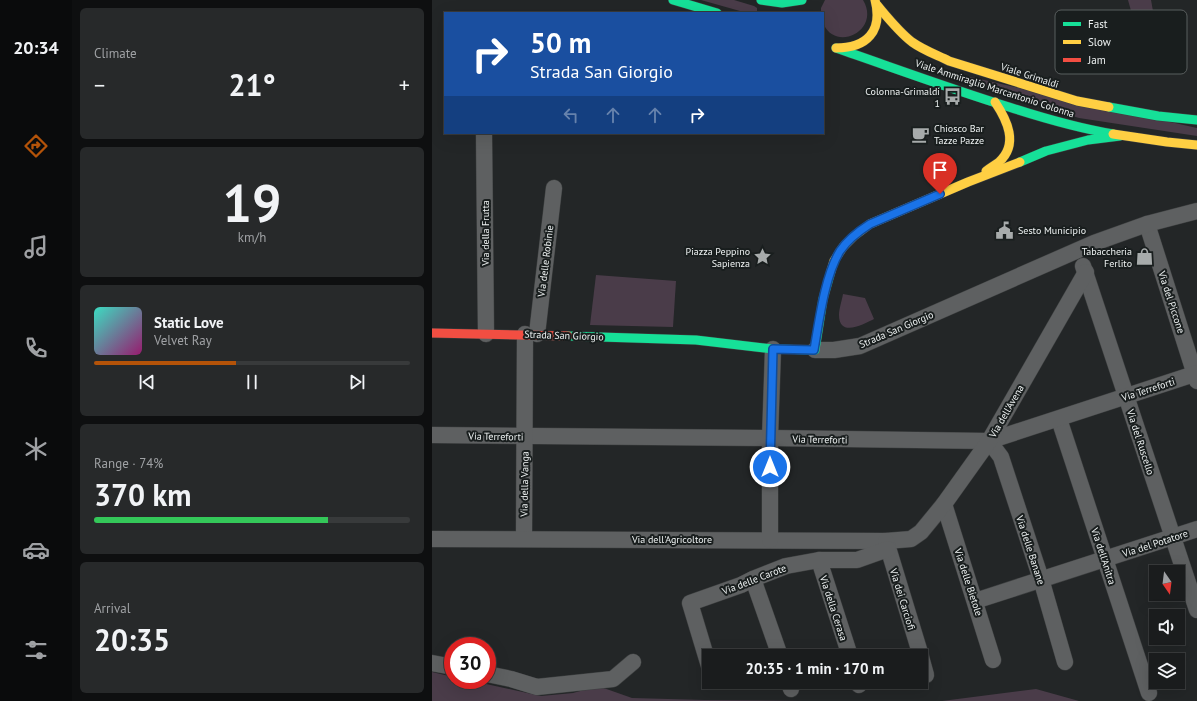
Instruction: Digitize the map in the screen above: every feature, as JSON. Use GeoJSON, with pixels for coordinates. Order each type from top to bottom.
{"type":"FeatureCollection","features":[{"type":"Feature","properties":{"kind":"street"},"geometry":{"type":"LineString","coordinates":[[673,0],[714,12]]}},
{"type":"Feature","properties":{"kind":"street"},"geometry":{"type":"LineString","coordinates":[[761,0],[774,4],[802,0]]}},
{"type":"Feature","properties":{"kind":"street","name":"Viale Ammiraglio Marcantonio Colonna"},"geometry":{"type":"LineString","coordinates":[[876,3],[878,15],[877,25],[865,42],[856,47],[846,49],[832,46],[995,102],[1071,125],[1120,136],[1197,145]]}},
{"type":"Feature","properties":{"kind":"street","name":"Viale Grimaldi"},"geometry":{"type":"LineString","coordinates":[[876,3],[897,28],[912,42],[949,61],[1029,85],[1077,102],[1158,116],[1197,120]]}},
{"type":"Feature","properties":{"kind":"street"},"geometry":{"type":"LineString","coordinates":[[968,182],[1000,161],[1007,152],[1010,142],[1010,130],[1005,117],[995,102]]}},
{"type":"Feature","properties":{"kind":"street","name":"Via della Frutta"},"geometry":{"type":"LineString","coordinates":[[484,134],[486,334]]}},
{"type":"Feature","properties":{"kind":"street"},"geometry":{"type":"LineString","coordinates":[[814,350],[822,305],[833,264],[841,250],[852,237],[870,224],[968,182],[1004,169],[1046,151],[1088,140],[1120,136]]}},
{"type":"Feature","properties":{"kind":"street","name":"Via delle Robinie"},"geometry":{"type":"LineString","coordinates":[[531,334],[554,188]]}},
{"type":"Feature","properties":{"kind":"street","name":"Strada San Giorgio"},"geometry":{"type":"LineString","coordinates":[[432,333],[531,334],[696,340],[773,349],[834,350],[860,346],[1077,251],[1147,224],[1197,211]]}},
{"type":"Feature","properties":{"kind":"street","name":"Via del Piccone"},"geometry":{"type":"LineString","coordinates":[[1147,224],[1196,376]]}},
{"type":"Feature","properties":{"kind":"street","name":"Via del Ruscello"},"geometry":{"type":"LineString","coordinates":[[1077,251],[1086,272],[1197,610]]}},
{"type":"Feature","properties":{"kind":"street","name":"Via dell'Avena"},"geometry":{"type":"LineString","coordinates":[[911,539],[921,532],[944,504],[989,442],[1086,272]]}},
{"type":"Feature","properties":{"kind":"street","name":"Via della Vanga"},"geometry":{"type":"LineString","coordinates":[[524,538],[525,436],[531,334]]}},
{"type":"Feature","properties":{"kind":"street"},"geometry":{"type":"LineString","coordinates":[[770,540],[770,438],[773,349]]}},
{"type":"Feature","properties":{"kind":"street","name":"Via Terreforti"},"geometry":{"type":"LineString","coordinates":[[432,435],[770,438],[989,442],[1126,396],[1196,376]]}},
{"type":"Feature","properties":{"kind":"street","name":"Via dell'Anitra"},"geometry":{"type":"LineString","coordinates":[[1059,418],[1104,559],[1149,692]]}},
{"type":"Feature","properties":{"kind":"street","name":"Via delle Banane"},"geometry":{"type":"LineString","coordinates":[[989,442],[1001,457],[1041,579],[1065,662]]}},
{"type":"Feature","properties":{"kind":"street","name":"Via delle Bietole"},"geometry":{"type":"LineString","coordinates":[[944,504],[993,660]]}},
{"type":"Feature","properties":{"kind":"street","name":"Via del Potatore"},"geometry":{"type":"LineString","coordinates":[[975,601],[1197,529]]}},
{"type":"Feature","properties":{"kind":"street","name":"Via dell'Agricoltore"},"geometry":{"type":"LineString","coordinates":[[432,539],[524,538],[770,540],[887,545],[911,539]]}},
{"type":"Feature","properties":{"kind":"street","name":"Via delle Carote"},"geometry":{"type":"LineString","coordinates":[[704,649],[690,603],[741,585],[786,566],[819,560],[858,560],[887,545]]}},
{"type":"Feature","properties":{"kind":"street","name":"Via dei Carciofi"},"geometry":{"type":"LineString","coordinates":[[887,545],[919,649]]}},
{"type":"Feature","properties":{"kind":"street","name":"Via della Cerasa"},"geometry":{"type":"LineString","coordinates":[[819,560],[848,649]]}},
{"type":"Feature","properties":{"kind":"street"},"geometry":{"type":"LineString","coordinates":[[753,579],[778,649]]}},
{"type":"Feature","properties":{"kind":"street"},"geometry":{"type":"LineString","coordinates":[[496,676],[510,678],[536,687],[613,679],[633,662]]}},
{"type":"Feature","properties":{"kind":"street"},"geometry":{"type":"LineString","coordinates":[[432,663],[444,665]]}},
{"type":"Feature","properties":{"kind":"shaded area"},"geometry":{"type":"Polygon","coordinates":[[[701,0],[734,0],[757,8],[757,12],[743,12],[701,0]]]}},
{"type":"Feature","properties":{"kind":"shaded area"},"geometry":{"type":"Polygon","coordinates":[[[825,0],[863,0],[867,11],[866,20],[862,28],[855,34],[847,37],[838,37],[830,33],[824,25],[824,12],[821,12],[821,8],[825,0]]]}},
{"type":"Feature","properties":{"kind":"shaded area"},"geometry":{"type":"Polygon","coordinates":[[[1128,0],[1151,0],[1153,10],[1131,10],[1128,0]]]}},
{"type":"Feature","properties":{"kind":"shaded area"},"geometry":{"type":"Polygon","coordinates":[[[962,75],[1197,128],[1197,136],[1079,118],[963,82],[962,75]]]}},
{"type":"Feature","properties":{"kind":"shaded area"},"geometry":{"type":"Polygon","coordinates":[[[596,275],[676,281],[673,327],[590,325],[596,275]]]}},
{"type":"Feature","properties":{"kind":"shaded area"},"geometry":{"type":"Polygon","coordinates":[[[843,294],[865,298],[874,319],[853,328],[843,326],[840,322],[839,315],[843,294]]]}},
{"type":"Feature","properties":{"kind":"shaded area"},"geometry":{"type":"Polygon","coordinates":[[[432,672],[444,675],[444,689],[496,689],[496,686],[541,696],[573,693],[598,686],[632,698],[805,701],[432,701],[432,672]]]}},
{"type":"Feature","properties":{"kind":"shaded area"},"geometry":{"type":"Polygon","coordinates":[[[1036,689],[1079,701],[942,701],[1036,689]]]}},
{"type":"Feature","properties":{"kind":"traffic: fast"},"geometry":{"type":"LineString","coordinates":[[673,0],[714,12]]}},
{"type":"Feature","properties":{"kind":"traffic: fast"},"geometry":{"type":"LineString","coordinates":[[761,0],[782,3],[802,0]]}},
{"type":"Feature","properties":{"kind":"traffic: fast"},"geometry":{"type":"LineString","coordinates":[[836,48],[944,86],[1022,111],[1074,126],[1113,134]]}},
{"type":"Feature","properties":{"kind":"traffic: fast"},"geometry":{"type":"LineString","coordinates":[[1109,107],[1158,116],[1197,120]]}},
{"type":"Feature","properties":{"kind":"traffic: fast"},"geometry":{"type":"LineString","coordinates":[[1020,162],[1046,151],[1088,140],[1120,136]]}},
{"type":"Feature","properties":{"kind":"traffic: fast"},"geometry":{"type":"LineString","coordinates":[[568,336],[696,340],[773,349],[815,350],[823,299],[831,271]]}},
{"type":"Feature","properties":{"kind":"traffic: slow"},"geometry":{"type":"LineString","coordinates":[[836,48],[856,45],[870,36],[877,21],[875,0]]}},
{"type":"Feature","properties":{"kind":"traffic: slow"},"geometry":{"type":"LineString","coordinates":[[877,5],[898,29],[912,42],[949,61],[1077,101],[1109,107]]}},
{"type":"Feature","properties":{"kind":"traffic: slow"},"geometry":{"type":"LineString","coordinates":[[986,171],[999,162],[1005,155],[1010,140],[1004,116],[995,102]]}},
{"type":"Feature","properties":{"kind":"traffic: slow"},"geometry":{"type":"LineString","coordinates":[[1113,134],[1197,145]]}},
{"type":"Feature","properties":{"kind":"traffic: slow"},"geometry":{"type":"LineString","coordinates":[[831,271],[834,261],[843,247],[854,236],[870,224],[968,182],[1020,162]]}},
{"type":"Feature","properties":{"kind":"traffic: jam"},"geometry":{"type":"LineString","coordinates":[[432,333],[568,336]]}},
{"type":"Feature","properties":{"kind":"place","name":"Colonna-Grimaldi 1"},"geometry":{"type":"Point","coordinates":[953,97]}},
{"type":"Feature","properties":{"kind":"place","name":"Chiosco Bar Tazze Pazze"},"geometry":{"type":"Point","coordinates":[921,134]}},
{"type":"Feature","properties":{"kind":"place","name":"Sesto Municipio"},"geometry":{"type":"Point","coordinates":[1005,230]}},
{"type":"Feature","properties":{"kind":"place","name":"Piazza Peppino Sapienza"},"geometry":{"type":"Point","coordinates":[763,257]}},
{"type":"Feature","properties":{"kind":"place","name":"Tabaccheria Ferlito"},"geometry":{"type":"Point","coordinates":[1145,257]}},
{"type":"Feature","properties":{"kind":"route"},"geometry":{"type":"LineString","coordinates":[[770,467],[773,349],[814,350],[822,305],[833,264],[841,250],[852,237],[870,224],[940,194]]}}]}
